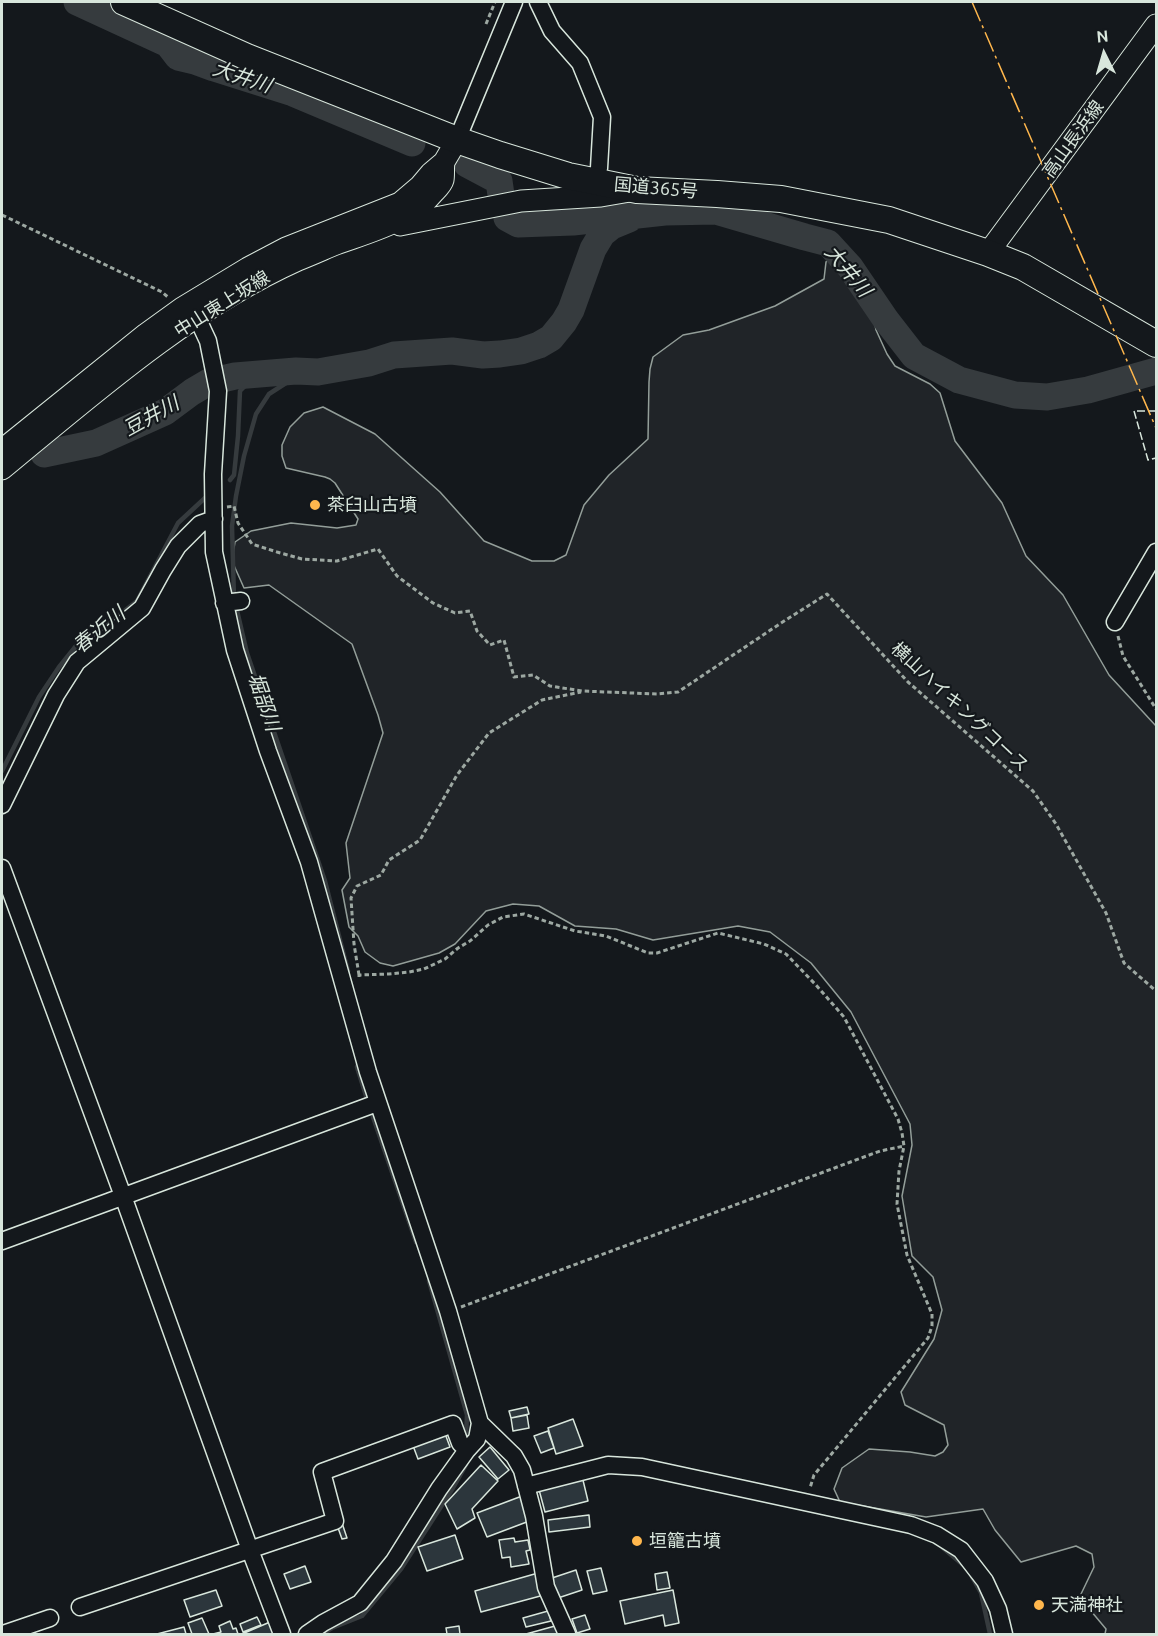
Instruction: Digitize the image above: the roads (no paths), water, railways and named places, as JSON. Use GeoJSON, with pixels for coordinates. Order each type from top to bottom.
{"type":"FeatureCollection","features":[{"type":"Feature","properties":{"kind":"highway","name":"国道365号"},"geometry":{"type":"LineString","coordinates":[[124,2],[247,57],[457,140],[568,176],[637,190],[781,199],[888,220],[988,253],[1023,267],[1156,344]]}},
{"type":"Feature","properties":{"kind":"main road","name":"高山長浜線"},"geometry":{"type":"LineString","coordinates":[[988,253],[1156,25]]}},
{"type":"Feature","properties":{"kind":"main road","name":"中山東上坂線"},"geometry":{"type":"LineString","coordinates":[[2,469],[146,353],[188,314],[248,268],[286,248],[400,202],[444,162],[457,140]]}},
{"type":"Feature","properties":{"kind":"main road","name":"中山東上坂線"},"geometry":{"type":"LineString","coordinates":[[2,450],[146,334],[297,260],[382,229],[404,218],[422,206],[442,182],[444,162]]}},
{"type":"Feature","properties":{"kind":"main road"},"geometry":{"type":"LineString","coordinates":[[382,229],[521,201],[601,196],[637,190]]}},
{"type":"Feature","properties":{"kind":"street"},"geometry":{"type":"LineString","coordinates":[[457,140],[514,2]]}},
{"type":"Feature","properties":{"kind":"street"},"geometry":{"type":"LineString","coordinates":[[538,2],[552,31],[580,63],[602,117],[596,182]]}},
{"type":"Feature","properties":{"kind":"street"},"geometry":{"type":"LineString","coordinates":[[188,314],[201,326],[208,341],[218,391],[213,474],[214,552],[232,602],[235,650],[268,751],[309,862],[377,1103],[448,1311],[480,1423],[477,1439],[440,1489],[394,1561],[360,1603],[323,1623],[307,1635]]}},
{"type":"Feature","properties":{"kind":"street"},"geometry":{"type":"LineString","coordinates":[[2,805],[56,695],[77,662],[142,608],[178,546],[200,524],[214,514]]}},
{"type":"Feature","properties":{"kind":"street"},"geometry":{"type":"LineString","coordinates":[[1115,622],[1156,552]]}},
{"type":"Feature","properties":{"kind":"street"},"geometry":{"type":"LineString","coordinates":[[2,868],[282,1635]]}},
{"type":"Feature","properties":{"kind":"street"},"geometry":{"type":"LineString","coordinates":[[2,1241],[377,1103]]}},
{"type":"Feature","properties":{"kind":"street"},"geometry":{"type":"LineString","coordinates":[[480,1423],[514,1456],[522,1470],[534,1516],[546,1587],[567,1635]]}},
{"type":"Feature","properties":{"kind":"street"},"geometry":{"type":"LineString","coordinates":[[80,1607],[335,1521],[322,1472],[453,1424],[460,1443],[467,1450]]}},
{"type":"Feature","properties":{"kind":"street"},"geometry":{"type":"LineString","coordinates":[[526,1486],[608,1465],[642,1467],[911,1525],[937,1534],[961,1550],[985,1581],[998,1609],[1004,1635]]}},
{"type":"Feature","properties":{"kind":"street"},"geometry":{"type":"LineString","coordinates":[[3,1635],[50,1618]]}},
{"type":"Feature","properties":{"kind":"waterway","name":"大井川"},"geometry":{"type":"LineString","coordinates":[[77,2],[168,44],[178,57],[293,93],[412,143]]}},
{"type":"Feature","properties":{"kind":"waterway","name":"大井川"},"geometry":{"type":"LineString","coordinates":[[467,164],[499,181],[501,195]]}},
{"type":"Feature","properties":{"kind":"waterway","name":"大井川"},"geometry":{"type":"LineString","coordinates":[[507,218],[518,224],[573,222],[665,212],[716,211],[828,243],[850,267],[914,356],[959,380],[1015,395],[1047,397],[1088,390],[1156,371]]}},
{"type":"Feature","properties":{"kind":"waterway","name":"豆井川"},"geometry":{"type":"LineString","coordinates":[[44,454],[96,443],[165,412],[209,382],[235,376],[296,371],[318,372],[369,363],[394,355],[452,351],[483,355],[500,354],[539,345],[551,338],[571,310],[593,249],[602,234],[612,226],[629,219]]}},
{"type":"Feature","properties":{"kind":"waterway","name":"堀部川"},"geometry":{"type":"LineString","coordinates":[[234,598],[232,526],[244,456],[256,414],[269,394],[296,378],[296,371]]}},
{"type":"Feature","properties":{"kind":"waterway","name":"春近川"},"geometry":{"type":"LineString","coordinates":[[230,480],[234,475],[240,391],[257,374]]}},
{"type":"Feature","properties":{"kind":"waterway","name":"春近川"},"geometry":{"type":"LineString","coordinates":[[2,771],[39,697],[59,667],[80,641],[97,632],[137,601],[178,523],[206,497]]}},
{"type":"Feature","properties":{"kind":"waterway","name":"堀部川"},"geometry":{"type":"LineString","coordinates":[[236,606],[247,653],[325,881],[348,971]]}},
{"type":"Feature","properties":{"kind":"waterway","name":"堀部川"},"geometry":{"type":"LineString","coordinates":[[359,1061],[357,1067],[367,1099]]}},
{"type":"Feature","properties":{"kind":"waterway"},"geometry":{"type":"LineString","coordinates":[[373,1117],[416,1242]]}},
{"type":"Feature","properties":{"kind":"waterway"},"geometry":{"type":"LineString","coordinates":[[429,1281],[467,1415],[466,1436]]}},
{"type":"Feature","properties":{"kind":"waterway"},"geometry":{"type":"LineString","coordinates":[[322,1634],[362,1616],[401,1569],[466,1465]]}},
{"type":"Feature","properties":{"kind":"waterway"},"geometry":{"type":"LineString","coordinates":[[943,1548],[962,1564]]}},
{"type":"Feature","properties":{"kind":"waterway"},"geometry":{"type":"LineString","coordinates":[[972,1577],[981,1593],[990,1634]]}},
{"type":"Feature","properties":{"kind":"place","name":"茶臼山古墳"},"geometry":{"type":"Point","coordinates":[315,505]}},
{"type":"Feature","properties":{"kind":"place","name":"垣籠古墳"},"geometry":{"type":"Point","coordinates":[637,1541]}},
{"type":"Feature","properties":{"kind":"place","name":"天満神社"},"geometry":{"type":"Point","coordinates":[1039,1605]}}]}
